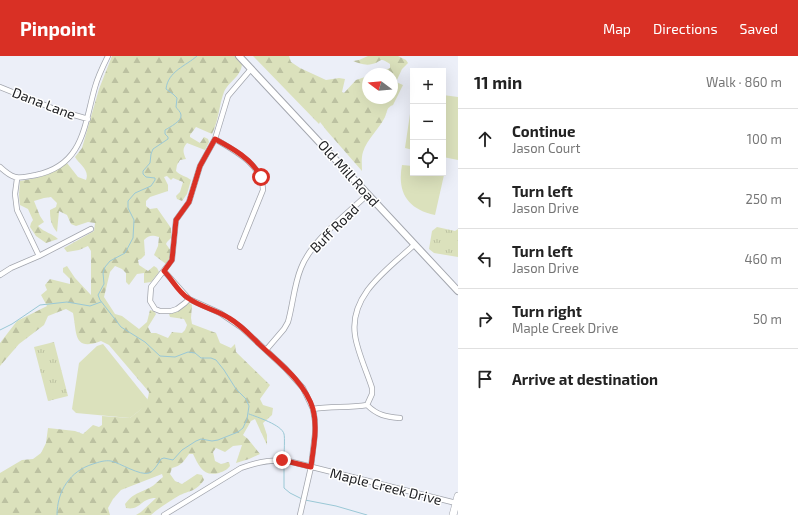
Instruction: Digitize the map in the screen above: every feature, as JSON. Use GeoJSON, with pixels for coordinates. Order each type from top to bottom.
{"type":"FeatureCollection","features":[{"type":"Feature","properties":{"kind":"main road"},"geometry":{"type":"LineString","coordinates":[[453,515],[457,499]]}},
{"type":"Feature","properties":{"kind":"street"},"geometry":{"type":"LineString","coordinates":[[0,168],[17,179],[48,171],[73,153],[81,140],[88,119],[95,86],[108,56]]}},
{"type":"Feature","properties":{"kind":"street","name":"Old Mill Road"},"geometry":{"type":"LineString","coordinates":[[239,56],[458,291]]}},
{"type":"Feature","properties":{"kind":"street"},"geometry":{"type":"LineString","coordinates":[[189,299],[182,306],[171,311],[160,311],[155,309],[150,301],[151,287],[172,260],[176,220],[189,202],[200,166],[215,139],[228,96],[232,89],[251,69]]}},
{"type":"Feature","properties":{"kind":"street","name":"Dana Lane"},"geometry":{"type":"LineString","coordinates":[[0,87],[67,114],[88,119]]}},
{"type":"Feature","properties":{"kind":"street"},"geometry":{"type":"LineString","coordinates":[[215,139],[241,155],[259,172],[263,182],[263,190],[240,247]]}},
{"type":"Feature","properties":{"kind":"street"},"geometry":{"type":"LineString","coordinates":[[17,179],[15,194],[17,210],[40,256]]}},
{"type":"Feature","properties":{"kind":"street","name":"Buff Road"},"geometry":{"type":"LineString","coordinates":[[266,350],[288,322],[299,273],[308,254],[320,239],[367,195]]}},
{"type":"Feature","properties":{"kind":"street"},"geometry":{"type":"LineString","coordinates":[[0,275],[11,268],[40,256],[90,229]]}},
{"type":"Feature","properties":{"kind":"street"},"geometry":{"type":"LineString","coordinates":[[367,405],[372,394],[372,388],[355,336],[355,321],[358,307],[369,287],[414,245]]}},
{"type":"Feature","properties":{"kind":"street"},"geometry":{"type":"LineString","coordinates":[[164,271],[189,299],[231,319],[266,350],[303,388],[313,409],[315,434],[311,467],[300,515]]}},
{"type":"Feature","properties":{"kind":"street"},"geometry":{"type":"LineString","coordinates":[[313,409],[323,407],[350,407],[367,405],[382,417],[400,418]]}},
{"type":"Feature","properties":{"kind":"street","name":"Maple Creek Drive"},"geometry":{"type":"LineString","coordinates":[[164,515],[248,466],[269,461],[282,460],[457,499]]}},
{"type":"Feature","properties":{"kind":"green space"},"geometry":{"type":"Polygon","coordinates":[[[112,56],[235,56],[242,64],[237,76],[224,92],[212,134],[196,127],[190,135],[190,137],[200,143],[204,137],[208,139],[209,142],[205,150],[187,143],[184,147],[186,159],[180,160],[176,171],[191,180],[187,194],[182,201],[177,199],[176,196],[180,192],[183,182],[173,178],[171,180],[167,176],[164,177],[168,185],[168,191],[150,197],[146,201],[146,206],[150,209],[157,208],[171,228],[171,238],[166,244],[171,251],[170,257],[166,264],[154,255],[158,246],[159,237],[147,237],[144,240],[145,255],[138,260],[139,265],[148,271],[154,266],[159,272],[151,282],[144,283],[144,273],[137,274],[129,285],[126,282],[126,273],[122,269],[115,266],[110,272],[104,297],[115,314],[122,316],[139,329],[147,322],[150,310],[154,311],[156,314],[148,327],[151,333],[156,333],[168,338],[172,332],[182,333],[185,330],[187,325],[184,319],[170,317],[169,314],[177,311],[188,302],[192,305],[192,324],[216,333],[220,343],[231,348],[235,344],[236,352],[270,385],[260,399],[263,405],[273,408],[272,415],[263,423],[267,435],[267,445],[255,419],[251,421],[243,435],[260,454],[236,463],[242,445],[233,446],[225,452],[216,448],[213,452],[215,461],[221,464],[229,462],[230,466],[224,471],[214,474],[202,470],[193,454],[189,454],[180,465],[172,468],[170,474],[175,481],[182,484],[197,474],[202,475],[204,480],[196,488],[180,495],[151,515],[136,515],[156,498],[147,500],[135,508],[126,508],[125,504],[134,495],[149,488],[163,477],[162,474],[121,490],[113,499],[108,508],[110,515],[0,515],[0,473],[22,460],[33,459],[41,453],[46,443],[48,428],[75,431],[83,434],[93,425],[99,427],[102,425],[102,416],[130,418],[143,407],[148,397],[149,392],[109,345],[101,341],[92,344],[85,344],[78,339],[73,313],[66,309],[48,316],[44,325],[19,344],[0,366],[0,343],[17,321],[47,306],[41,295],[47,290],[45,285],[50,279],[70,284],[70,279],[63,272],[63,268],[67,266],[75,278],[91,295],[91,251],[88,246],[79,250],[67,252],[64,248],[94,231],[95,223],[88,222],[76,226],[71,224],[67,215],[59,211],[57,232],[51,222],[50,210],[56,207],[57,203],[51,197],[34,201],[44,222],[38,226],[58,239],[46,243],[36,236],[30,227],[33,220],[28,209],[20,205],[20,181],[45,175],[67,163],[78,177],[86,180],[87,173],[75,157],[82,148],[99,89],[112,56]]]}},
{"type":"Feature","properties":{"kind":"green space"},"geometry":{"type":"Polygon","coordinates":[[[253,56],[289,56],[291,62],[300,68],[326,80],[339,78],[345,79],[342,92],[344,93],[356,80],[362,78],[362,104],[394,104],[388,108],[385,117],[365,147],[362,157],[362,171],[320,122],[319,124],[253,56]]]}},
{"type":"Feature","properties":{"kind":"green space"},"geometry":{"type":"Polygon","coordinates":[[[368,56],[398,56],[406,60],[408,63],[402,69],[398,78],[398,68],[390,68],[390,64],[382,60],[370,65],[353,61],[368,56]]]}},
{"type":"Feature","properties":{"kind":"green space"},"geometry":{"type":"Polygon","coordinates":[[[398,83],[403,85],[398,95],[398,83]]]}},
{"type":"Feature","properties":{"kind":"green space"},"geometry":{"type":"Polygon","coordinates":[[[446,95],[458,97],[458,160],[446,158],[446,95]]]}},
{"type":"Feature","properties":{"kind":"green space"},"geometry":{"type":"Polygon","coordinates":[[[410,114],[410,149],[405,148],[410,114]]]}},
{"type":"Feature","properties":{"kind":"green space"},"geometry":{"type":"Polygon","coordinates":[[[402,165],[410,166],[410,176],[444,176],[435,215],[425,212],[411,204],[403,191],[401,175],[402,165]]]}},
{"type":"Feature","properties":{"kind":"green space"},"geometry":{"type":"Polygon","coordinates":[[[437,227],[455,231],[458,229],[458,257],[434,253],[429,249],[432,231],[437,227]]]}},
{"type":"Feature","properties":{"kind":"green space"},"geometry":{"type":"Polygon","coordinates":[[[54,342],[68,396],[48,401],[34,347],[54,342]]]}},
{"type":"Feature","properties":{"kind":"green space"},"geometry":{"type":"Polygon","coordinates":[[[103,344],[148,400],[144,407],[130,418],[76,413],[72,409],[79,363],[97,346],[103,344]]]}},
{"type":"Feature","properties":{"kind":"waterway"},"geometry":{"type":"LineString","coordinates":[[57,515],[59,498],[66,483],[85,467],[100,462],[109,461],[141,473],[149,473],[161,459],[164,458],[173,460],[182,450],[196,441],[201,439],[212,441],[218,440],[238,432],[243,428],[247,419],[249,406],[246,399],[236,389],[216,360],[211,358],[201,358],[195,353],[188,352],[175,357],[160,356],[145,342],[121,327],[100,300],[98,295],[104,284],[103,273],[105,267],[110,261],[125,253],[133,238],[134,220],[128,208],[128,201],[135,193],[151,186],[155,180],[155,178],[146,177],[143,174],[143,171],[150,163],[153,149],[168,139],[165,134],[165,130],[175,124],[181,117],[176,107],[177,98],[166,89],[167,83],[174,73],[197,56]]}},
{"type":"Feature","properties":{"kind":"waterway"},"geometry":{"type":"LineString","coordinates":[[0,330],[12,324],[40,305],[67,302],[90,306],[101,302]]}},
{"type":"Feature","properties":{"kind":"waterway"},"geometry":{"type":"LineString","coordinates":[[249,414],[269,422],[282,431],[284,434],[284,459]]}},
{"type":"Feature","properties":{"kind":"waterway"},"geometry":{"type":"LineString","coordinates":[[284,462],[284,488],[302,499]]}},
{"type":"Feature","properties":{"kind":"waterway"},"geometry":{"type":"LineString","coordinates":[[305,500],[336,506],[367,515]]}},
{"type":"Feature","properties":{"kind":"route"},"geometry":{"type":"LineString","coordinates":[[261,177],[259,172],[238,152],[215,139],[200,166],[189,202],[176,220],[172,260],[164,271],[189,299],[231,319],[242,328],[285,368],[303,388],[313,409],[315,421],[311,467],[282,460]]}}]}
